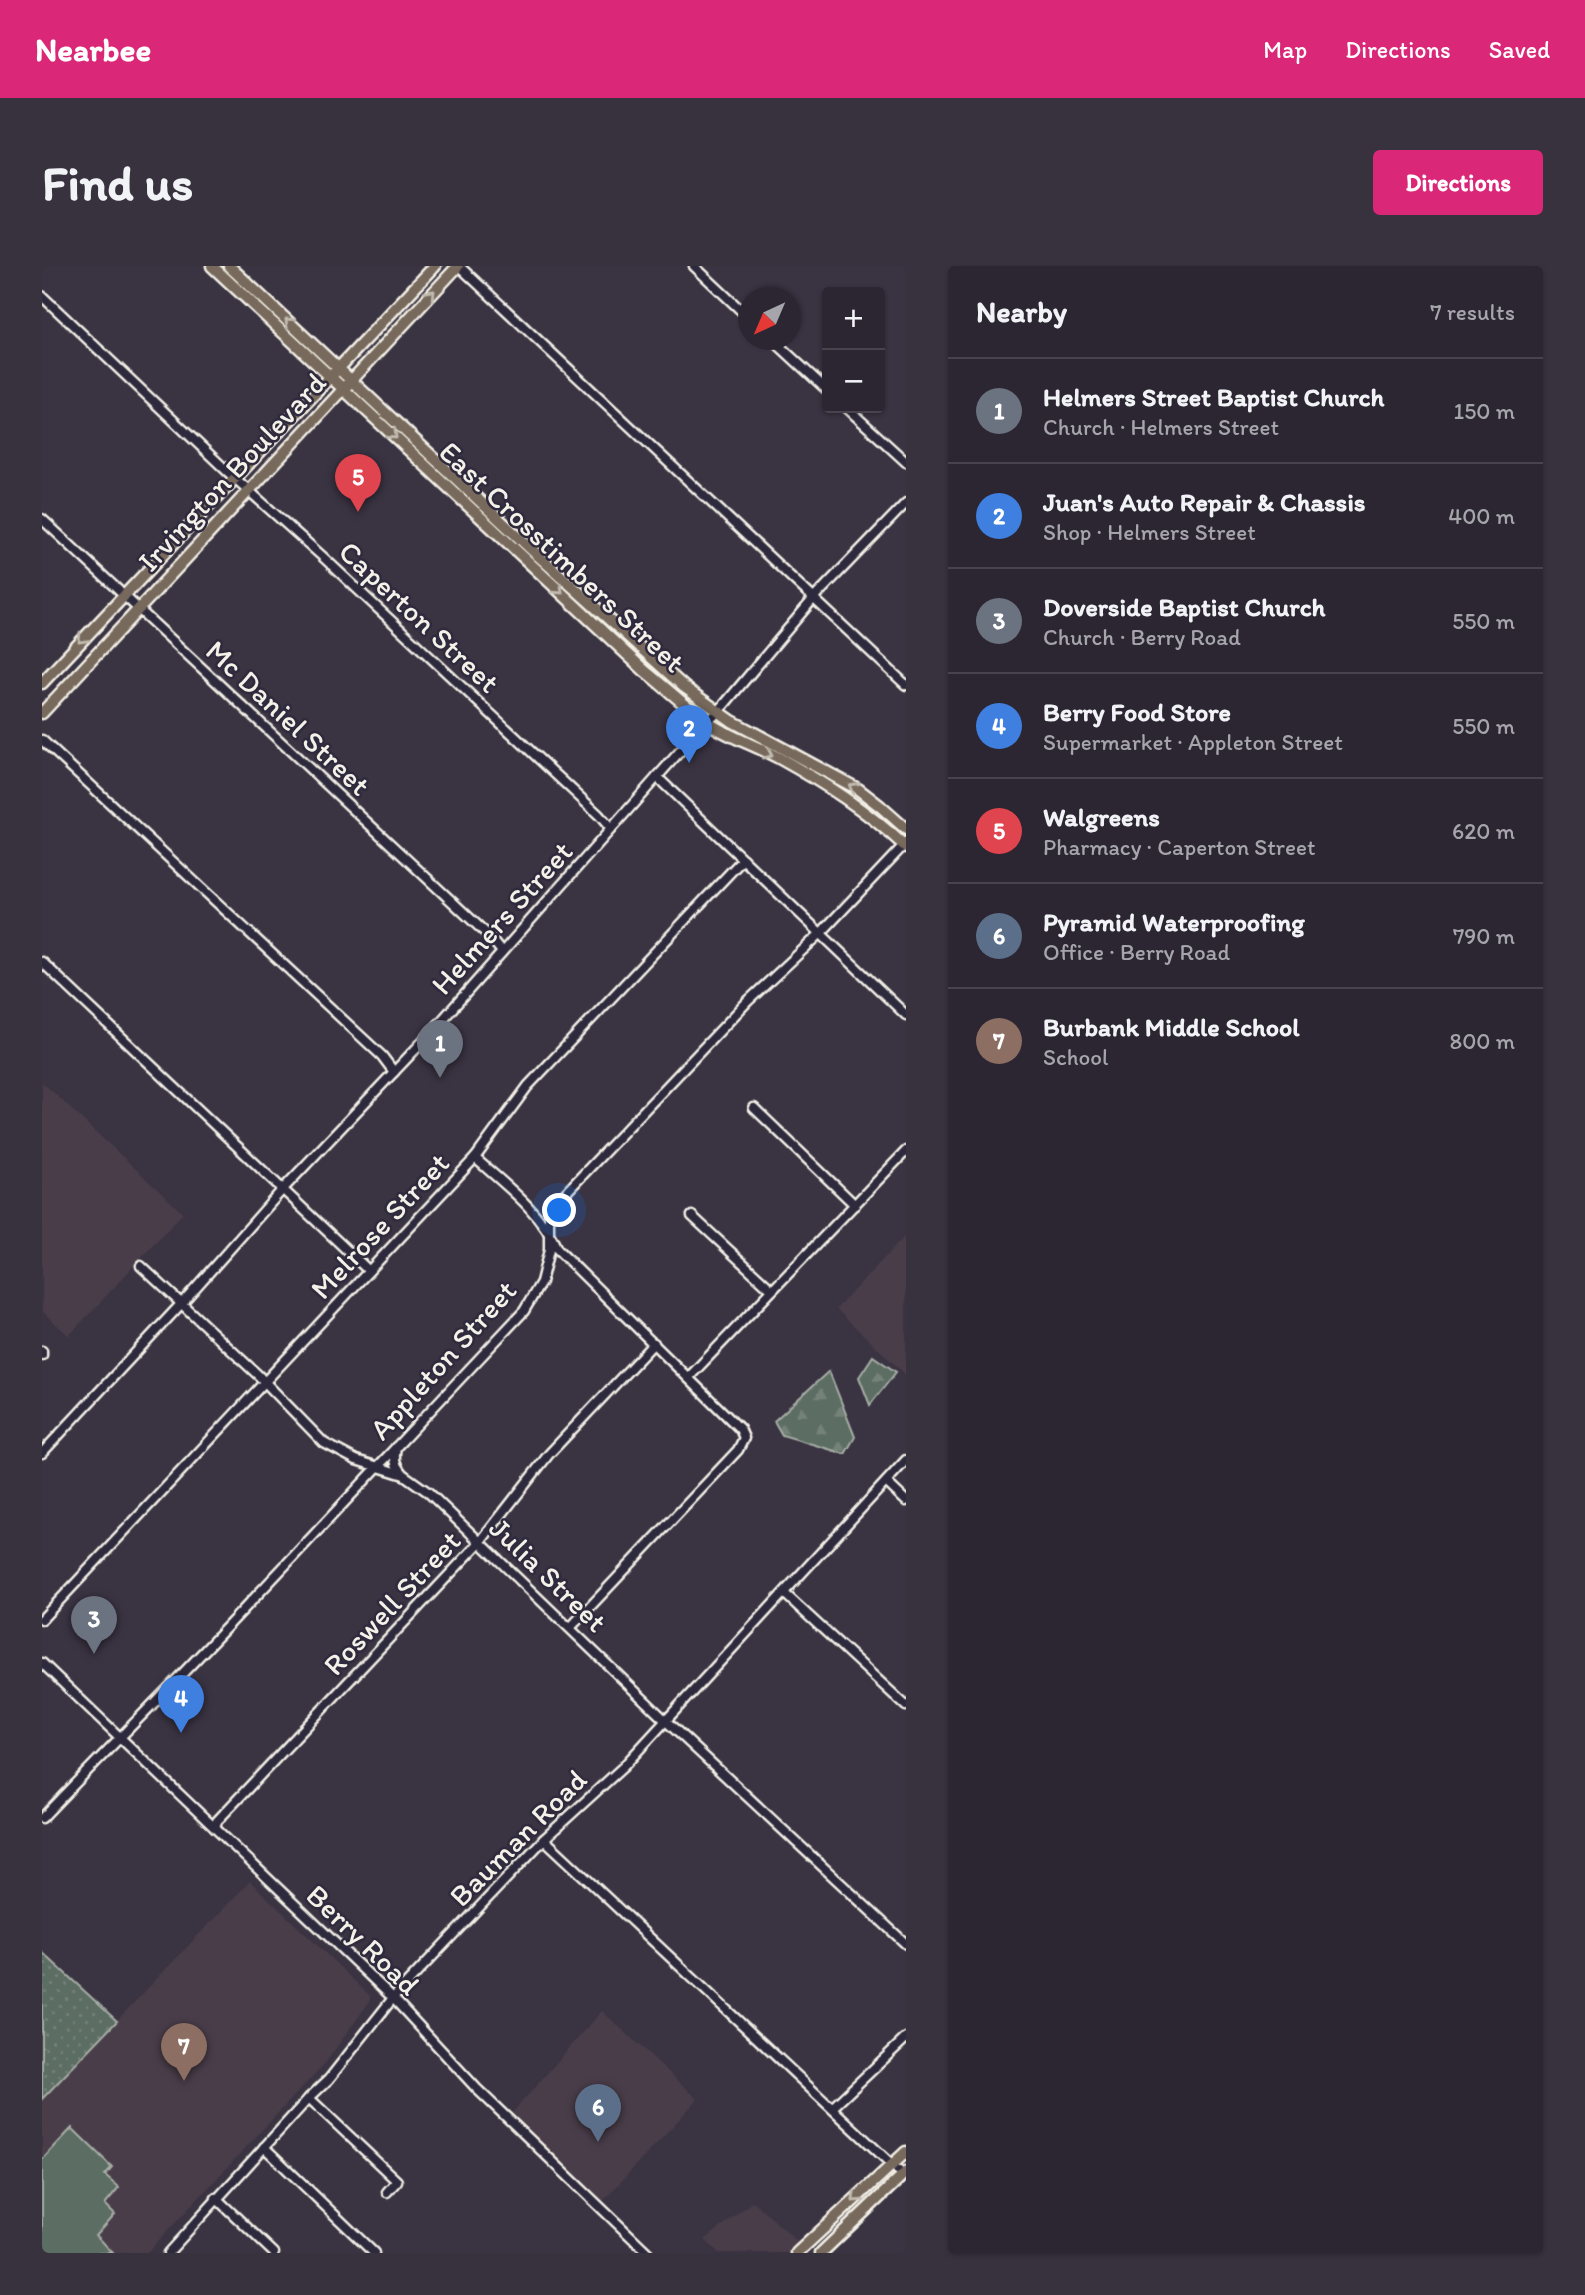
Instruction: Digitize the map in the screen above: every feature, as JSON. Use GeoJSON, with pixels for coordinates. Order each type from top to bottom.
{"type":"FeatureCollection","features":[{"type":"Feature","properties":{"kind":"main road","name":"East Crosstimbers Street"},"geometry":{"type":"LineString","coordinates":[[212,266],[645,671],[708,722],[807,774],[871,815],[905,845]]}},
{"type":"Feature","properties":{"kind":"main road","name":"East Crosstimbers Street"},"geometry":{"type":"LineString","coordinates":[[229,266],[609,621],[684,687],[718,712],[870,798],[906,829]]}},
{"type":"Feature","properties":{"kind":"main road","name":"Irvington Boulevard"},"geometry":{"type":"LineString","coordinates":[[42,683],[435,266]]}},
{"type":"Feature","properties":{"kind":"main road","name":"Irvington Boulevard"},"geometry":{"type":"LineString","coordinates":[[42,713],[459,266]]}},
{"type":"Feature","properties":{"kind":"main road"},"geometry":{"type":"LineString","coordinates":[[238,290],[246,282]]}},
{"type":"Feature","properties":{"kind":"main road"},"geometry":{"type":"LineString","coordinates":[[389,315],[401,326]]}},
{"type":"Feature","properties":{"kind":"main road"},"geometry":{"type":"LineString","coordinates":[[411,452],[419,444]]}},
{"type":"Feature","properties":{"kind":"main road"},"geometry":{"type":"LineString","coordinates":[[524,558],[533,550]]}},
{"type":"Feature","properties":{"kind":"main road"},"geometry":{"type":"LineString","coordinates":[[601,630],[609,621]]}},
{"type":"Feature","properties":{"kind":"main road"},"geometry":{"type":"LineString","coordinates":[[807,774],[812,763]]}},
{"type":"Feature","properties":{"kind":"main road"},"geometry":{"type":"LineString","coordinates":[[797,2253],[906,2152]]}},
{"type":"Feature","properties":{"kind":"main road"},"geometry":{"type":"LineString","coordinates":[[821,2253],[904,2174]]}},
{"type":"Feature","properties":{"kind":"street"},"geometry":{"type":"LineString","coordinates":[[459,266],[906,685]]}},
{"type":"Feature","properties":{"kind":"street"},"geometry":{"type":"LineString","coordinates":[[694,266],[738,308]]}},
{"type":"Feature","properties":{"kind":"street","name":"Caperton Street"},"geometry":{"type":"LineString","coordinates":[[42,296],[611,829]]}},
{"type":"Feature","properties":{"kind":"street"},"geometry":{"type":"LineString","coordinates":[[784,350],[822,385]]}},
{"type":"Feature","properties":{"kind":"street"},"geometry":{"type":"LineString","coordinates":[[852,413],[906,462]]}},
{"type":"Feature","properties":{"kind":"street","name":"Helmers Street"},"geometry":{"type":"LineString","coordinates":[[42,1453],[181,1304],[283,1189],[394,1072],[718,712],[814,598],[906,503]]}},
{"type":"Feature","properties":{"kind":"street","name":"Mc Daniel Street"},"geometry":{"type":"LineString","coordinates":[[42,519],[502,951]]}},
{"type":"Feature","properties":{"kind":"street"},"geometry":{"type":"LineString","coordinates":[[42,740],[382,1056],[394,1072]]}},
{"type":"Feature","properties":{"kind":"street"},"geometry":{"type":"LineString","coordinates":[[657,777],[906,1015]]}},
{"type":"Feature","properties":{"kind":"street"},"geometry":{"type":"LineString","coordinates":[[475,1158],[545,1218],[557,1202],[748,1001],[820,934],[905,845]]}},
{"type":"Feature","properties":{"kind":"street","name":"Melrose Street"},"geometry":{"type":"LineString","coordinates":[[42,1619],[475,1158],[528,1086],[743,859]]}},
{"type":"Feature","properties":{"kind":"street"},"geometry":{"type":"LineString","coordinates":[[42,962],[368,1270]]}},
{"type":"Feature","properties":{"kind":"street"},"geometry":{"type":"LineString","coordinates":[[754,1108],[855,1205]]}},
{"type":"Feature","properties":{"kind":"street"},"geometry":{"type":"LineString","coordinates":[[689,1377],[906,1151]]}},
{"type":"Feature","properties":{"kind":"street"},"geometry":{"type":"LineString","coordinates":[[692,1216],[772,1290]]}},
{"type":"Feature","properties":{"kind":"street","name":"Appleton Street"},"geometry":{"type":"LineString","coordinates":[[42,1818],[207,1648],[524,1311],[541,1282],[553,1250],[545,1218]]}},
{"type":"Feature","properties":{"kind":"street"},"geometry":{"type":"LineString","coordinates":[[553,1250],[689,1377],[740,1429],[744,1438],[738,1450],[570,1628]]}},
{"type":"Feature","properties":{"kind":"street","name":"Julia Street"},"geometry":{"type":"LineString","coordinates":[[141,1266],[265,1382],[324,1443],[356,1460],[404,1475],[428,1492],[666,1721],[906,1944]]}},
{"type":"Feature","properties":{"kind":"street","name":"Roswell Street"},"geometry":{"type":"LineString","coordinates":[[215,1828],[217,1821],[481,1541],[549,1454],[654,1343]]}},
{"type":"Feature","properties":{"kind":"street"},"geometry":{"type":"LineString","coordinates":[[396,1446],[394,1457],[397,1468],[404,1475]]}},
{"type":"Feature","properties":{"kind":"street","name":"Bauman Road"},"geometry":{"type":"LineString","coordinates":[[168,2253],[216,2198],[329,2079],[393,1998],[544,1839],[608,1782],[785,1594],[906,1460]]}},
{"type":"Feature","properties":{"kind":"street"},"geometry":{"type":"LineString","coordinates":[[886,1482],[906,1501]]}},
{"type":"Feature","properties":{"kind":"street"},"geometry":{"type":"LineString","coordinates":[[785,1594],[906,1706]]}},
{"type":"Feature","properties":{"kind":"street","name":"Berry Road"},"geometry":{"type":"LineString","coordinates":[[42,1663],[393,1998],[477,2089],[648,2253]]}},
{"type":"Feature","properties":{"kind":"street"},"geometry":{"type":"LineString","coordinates":[[544,1839],[904,2174]]}},
{"type":"Feature","properties":{"kind":"street"},"geometry":{"type":"LineString","coordinates":[[832,2108],[906,2038]]}},
{"type":"Feature","properties":{"kind":"street"},"geometry":{"type":"LineString","coordinates":[[309,2098],[397,2180],[387,2192]]}},
{"type":"Feature","properties":{"kind":"street"},"geometry":{"type":"LineString","coordinates":[[264,2147],[374,2253]]}},
{"type":"Feature","properties":{"kind":"street"},"geometry":{"type":"LineString","coordinates":[[216,2198],[274,2253]]}},
{"type":"Feature","properties":{"kind":"shaded area"},"geometry":{"type":"Polygon","coordinates":[[[42,1082],[183,1213],[69,1336],[42,1311],[42,1082]]]}},
{"type":"Feature","properties":{"kind":"shaded area"},"geometry":{"type":"Polygon","coordinates":[[[906,1235],[906,1375],[836,1309],[906,1235]]]}},
{"type":"Feature","properties":{"kind":"shaded area"},"geometry":{"type":"Polygon","coordinates":[[[250,1881],[370,1996],[370,2001],[326,2062],[147,2253],[42,2253],[42,2099],[250,1881]]]}},
{"type":"Feature","properties":{"kind":"shaded area"},"geometry":{"type":"Polygon","coordinates":[[[602,2011],[698,2099],[603,2201],[512,2113],[602,2011]]]}},
{"type":"Feature","properties":{"kind":"shaded area"},"geometry":{"type":"Polygon","coordinates":[[[753,2201],[800,2244],[791,2253],[719,2253],[705,2240],[753,2201]]]}},
{"type":"Feature","properties":{"kind":"green space"},"geometry":{"type":"Polygon","coordinates":[[[873,1356],[896,1372],[870,1405],[859,1377],[873,1356]]]}},
{"type":"Feature","properties":{"kind":"green space"},"geometry":{"type":"Polygon","coordinates":[[[829,1371],[855,1437],[845,1454],[782,1435],[774,1421],[829,1371]]]}},
{"type":"Feature","properties":{"kind":"green space"},"geometry":{"type":"Polygon","coordinates":[[[42,1952],[117,2021],[42,2099],[42,1952]]]}},
{"type":"Feature","properties":{"kind":"green space"},"geometry":{"type":"Polygon","coordinates":[[[72,2128],[112,2167],[105,2175],[119,2187],[105,2204],[115,2214],[96,2235],[113,2253],[42,2253],[42,2160],[72,2128]]]}},
{"type":"Feature","properties":{"kind":"place","name":"Walgreens"},"geometry":{"type":"Point","coordinates":[358,512]}},
{"type":"Feature","properties":{"kind":"place","name":"Juan's Auto Repair & Chassis"},"geometry":{"type":"Point","coordinates":[689,763]}},
{"type":"Feature","properties":{"kind":"place","name":"Helmers Street Baptist Church"},"geometry":{"type":"Point","coordinates":[440,1078]}},
{"type":"Feature","properties":{"kind":"place","name":"Doverside Baptist Church"},"geometry":{"type":"Point","coordinates":[94,1654]}},
{"type":"Feature","properties":{"kind":"place","name":"Berry Food Store"},"geometry":{"type":"Point","coordinates":[181,1733]}},
{"type":"Feature","properties":{"kind":"place","name":"Burbank Middle School"},"geometry":{"type":"Point","coordinates":[184,2081]}},
{"type":"Feature","properties":{"kind":"place","name":"Pyramid Waterproofing"},"geometry":{"type":"Point","coordinates":[598,2142]}}]}
